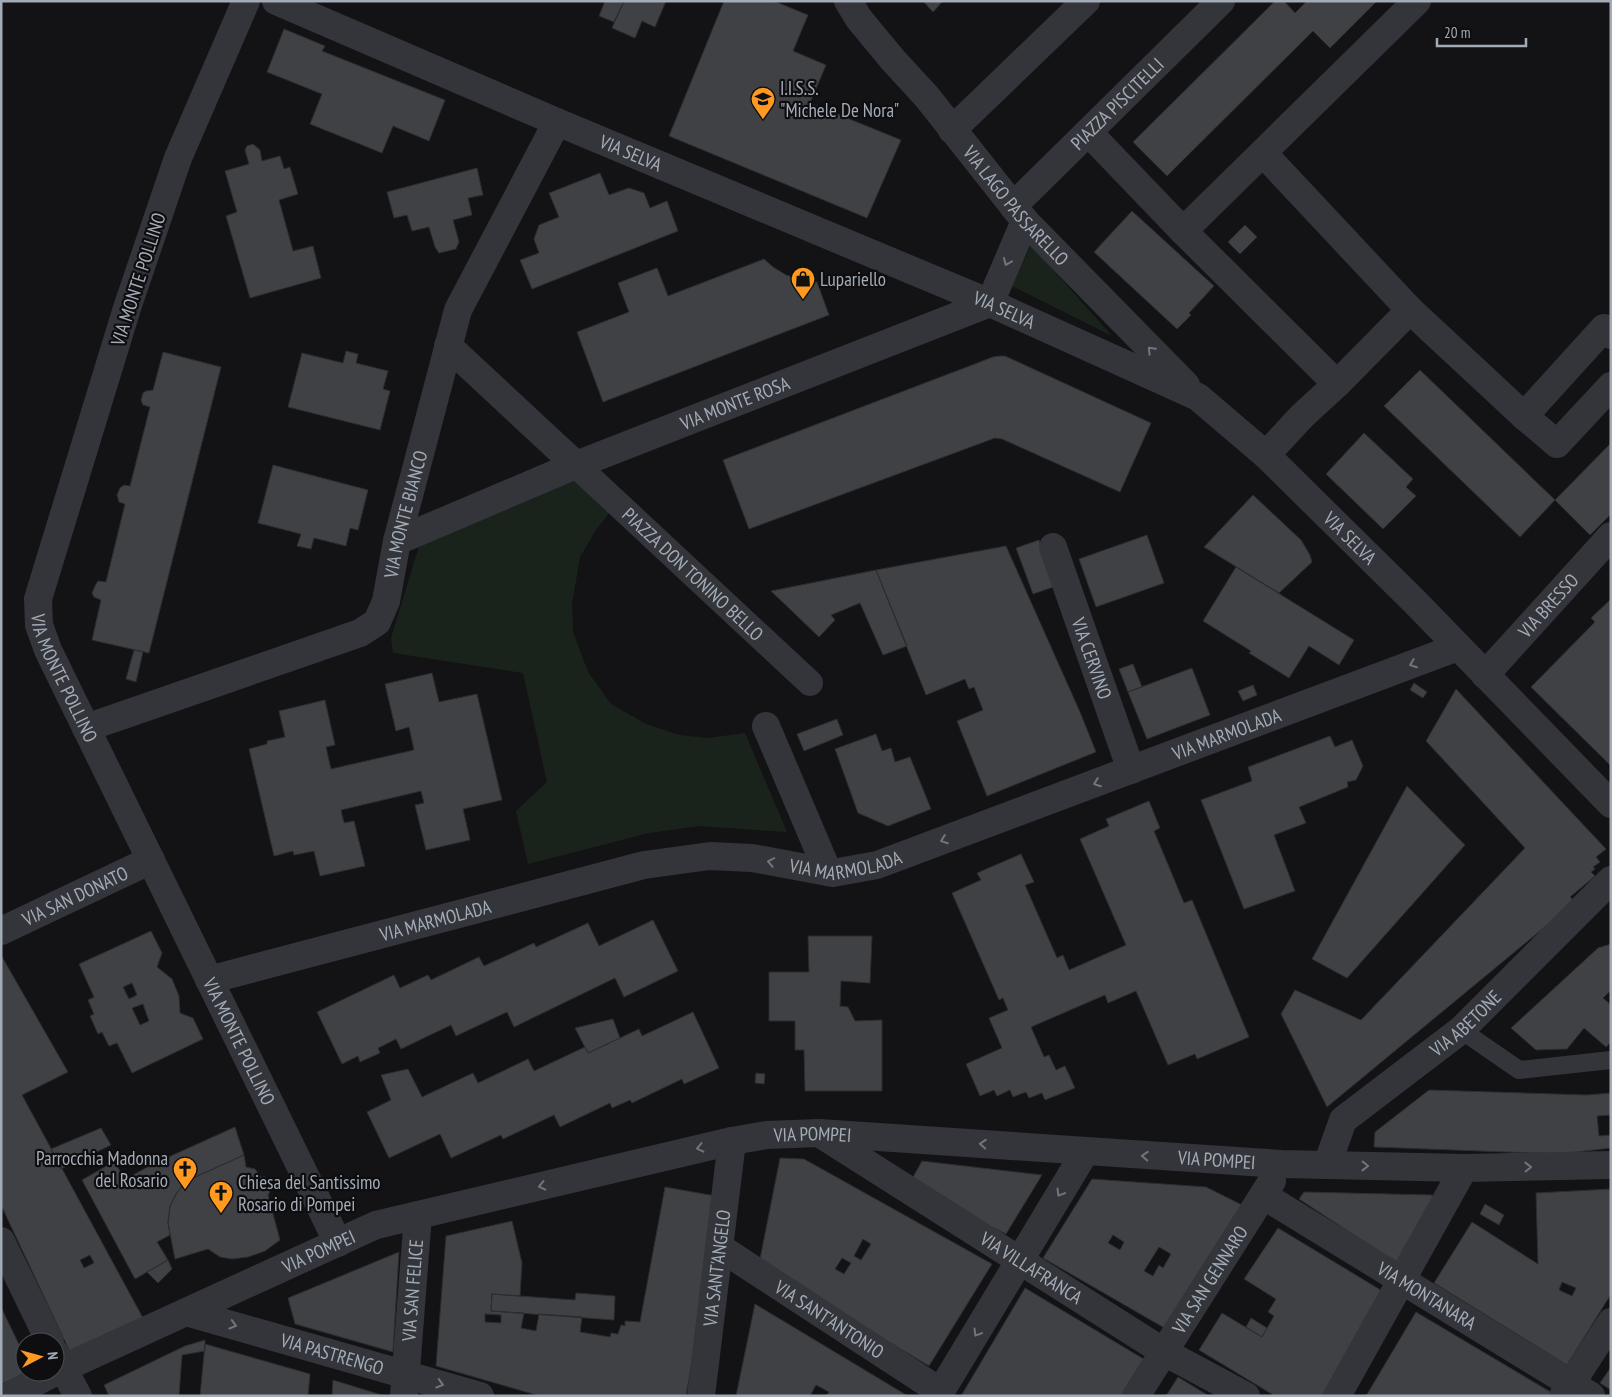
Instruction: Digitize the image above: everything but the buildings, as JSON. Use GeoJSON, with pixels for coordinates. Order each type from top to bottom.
{"type":"FeatureCollection","features":[{"type":"Feature","properties":{"kind":"street","name":"VIA MONTE POLLINO"},"geometry":{"type":"LineString","coordinates":[[246,1],[178,158],[127,308],[38,599],[38,625],[48,650],[338,1243]]}},
{"type":"Feature","properties":{"kind":"street","name":"VIA SELVA"},"geometry":{"type":"LineString","coordinates":[[276,1],[557,122],[990,303],[1198,397],[1266,455],[1458,647],[1611,804]]}},
{"type":"Feature","properties":{"kind":"street","name":"VIA LAGO PASSARELLO"},"geometry":{"type":"LineString","coordinates":[[848,1],[859,19],[927,97],[1019,213],[1198,397]]}},
{"type":"Feature","properties":{"kind":"street"},"geometry":{"type":"LineString","coordinates":[[952,130],[1086,1]]}},
{"type":"Feature","properties":{"kind":"street","name":"PIAZZA PISCITELLI"},"geometry":{"type":"LineString","coordinates":[[1019,213],[1088,132],[1221,1]]}},
{"type":"Feature","properties":{"kind":"street"},"geometry":{"type":"LineString","coordinates":[[1183,231],[1417,1]]}},
{"type":"Feature","properties":{"kind":"street","name":"VIA MONTE BIANCO"},"geometry":{"type":"LineString","coordinates":[[86,728],[360,633],[377,622],[386,601],[398,541],[458,310],[557,122]]}},
{"type":"Feature","properties":{"kind":"street"},"geometry":{"type":"LineString","coordinates":[[1088,132],[1183,231],[1338,384]]}},
{"type":"Feature","properties":{"kind":"street"},"geometry":{"type":"LineString","coordinates":[[1263,152],[1410,310],[1524,416],[1557,444],[1611,386]]}},
{"type":"Feature","properties":{"kind":"street"},"geometry":{"type":"LineString","coordinates":[[990,303],[1019,213]]}},
{"type":"Feature","properties":{"kind":"street","name":"VIA MONTE ROSA"},"geometry":{"type":"LineString","coordinates":[[398,541],[576,465],[990,303]]}},
{"type":"Feature","properties":{"kind":"street"},"geometry":{"type":"LineString","coordinates":[[1266,455],[1302,416],[1338,384],[1410,310]]}},
{"type":"Feature","properties":{"kind":"street"},"geometry":{"type":"LineString","coordinates":[[1524,416],[1604,328],[1611,335]]}},
{"type":"Feature","properties":{"kind":"street"},"geometry":{"type":"LineString","coordinates":[[448,346],[576,465]]}},
{"type":"Feature","properties":{"kind":"street","name":"PIAZZA DON TONINO BELLO"},"geometry":{"type":"LineString","coordinates":[[576,465],[810,683]]}},
{"type":"Feature","properties":{"kind":"street","name":"VIA BRESSO"},"geometry":{"type":"LineString","coordinates":[[1485,675],[1611,536]]}},
{"type":"Feature","properties":{"kind":"street","name":"VIA CERVINO"},"geometry":{"type":"LineString","coordinates":[[1053,546],[1132,770]]}},
{"type":"Feature","properties":{"kind":"street","name":"VIA MARMOLADA"},"geometry":{"type":"LineString","coordinates":[[209,980],[644,865],[710,856],[752,858],[833,873],[877,865],[1458,647]]}},
{"type":"Feature","properties":{"kind":"street"},"geometry":{"type":"LineString","coordinates":[[766,726],[828,872]]}},
{"type":"Feature","properties":{"kind":"street","name":"VIA SAN DONATO"},"geometry":{"type":"LineString","coordinates":[[1,931],[151,860]]}},
{"type":"Feature","properties":{"kind":"street","name":"VIA ABETONE"},"geometry":{"type":"LineString","coordinates":[[1328,1165],[1343,1120],[1461,1030],[1611,880]]}},
{"type":"Feature","properties":{"kind":"street","name":"VIA POMPEI"},"geometry":{"type":"LineString","coordinates":[[65,1363],[186,1312],[376,1225],[732,1141],[767,1135],[819,1133],[1281,1164],[1464,1168],[1611,1165]]}},
{"type":"Feature","properties":{"kind":"street","name":"VIA VILLAFRANCA"},"geometry":{"type":"LineString","coordinates":[[819,1133],[1164,1352],[1246,1396]]}},
{"type":"Feature","properties":{"kind":"street","name":"VIA SANT'ANGELO"},"geometry":{"type":"LineString","coordinates":[[701,1396],[732,1141]]}},
{"type":"Feature","properties":{"kind":"street"},"geometry":{"type":"LineString","coordinates":[[940,1394],[1086,1152]]}},
{"type":"Feature","properties":{"kind":"street","name":"VIA SAN GENNARO"},"geometry":{"type":"LineString","coordinates":[[1136,1396],[1264,1196],[1281,1164]]}},
{"type":"Feature","properties":{"kind":"street"},"geometry":{"type":"LineString","coordinates":[[1337,1396],[1464,1168]]}},
{"type":"Feature","properties":{"kind":"street","name":"VIA MONTANARA"},"geometry":{"type":"LineString","coordinates":[[1264,1196],[1402,1280],[1575,1392]]}},
{"type":"Feature","properties":{"kind":"street","name":"VIA SAN FELICE"},"geometry":{"type":"LineString","coordinates":[[405,1385],[418,1215]]}},
{"type":"Feature","properties":{"kind":"street"},"geometry":{"type":"LineString","coordinates":[[1,1242],[45,1332]]}},
{"type":"Feature","properties":{"kind":"street","name":"VIA SANT'ANTONIO"},"geometry":{"type":"LineString","coordinates":[[719,1247],[940,1394]]}},
{"type":"Feature","properties":{"kind":"street","name":"VIA PASTRENGO"},"geometry":{"type":"LineString","coordinates":[[186,1312],[405,1385],[480,1396]]}},
{"type":"Feature","properties":{"kind":"street"},"geometry":{"type":"LineString","coordinates":[[1575,1392],[1611,1322]]}},
{"type":"Feature","properties":{"kind":"street"},"geometry":{"type":"LineString","coordinates":[[65,1377],[78,1396]]}},
{"type":"Feature","properties":{"kind":"street","name":"VIA POMPEI"},"geometry":{"type":"LineString","coordinates":[[9,1396],[31,1382]]}},
{"type":"Feature","properties":{"kind":"lane"},"geometry":{"type":"LineString","coordinates":[[1461,1030],[1519,1070],[1611,1060]]}},
{"type":"Feature","properties":{"kind":"shaded area"},"geometry":{"type":"Polygon","coordinates":[[[1031,245],[1112,336],[1012,286],[1031,245]]]}},
{"type":"Feature","properties":{"kind":"shaded area"},"geometry":{"type":"Polygon","coordinates":[[[587,476],[617,503],[596,530],[580,557],[572,604],[573,632],[588,672],[611,704],[646,724],[679,735],[708,738],[745,733],[787,832],[699,826],[649,833],[528,864],[516,811],[547,782],[523,673],[393,653],[391,638],[419,546],[587,476]]]}},
{"type":"Feature","properties":{"kind":"place","name":"I.I.S.S. \"Michele De Nora\""},"geometry":{"type":"Point","coordinates":[763,120]}},
{"type":"Feature","properties":{"kind":"place","name":"Lupariello"},"geometry":{"type":"Point","coordinates":[803,300]}},
{"type":"Feature","properties":{"kind":"place","name":"Parrocchia Madonna del Rosario"},"geometry":{"type":"Point","coordinates":[185,1190]}},
{"type":"Feature","properties":{"kind":"place","name":"Chiesa del Santissimo Rosario di Pompei"},"geometry":{"type":"Point","coordinates":[221,1214]}}]}
